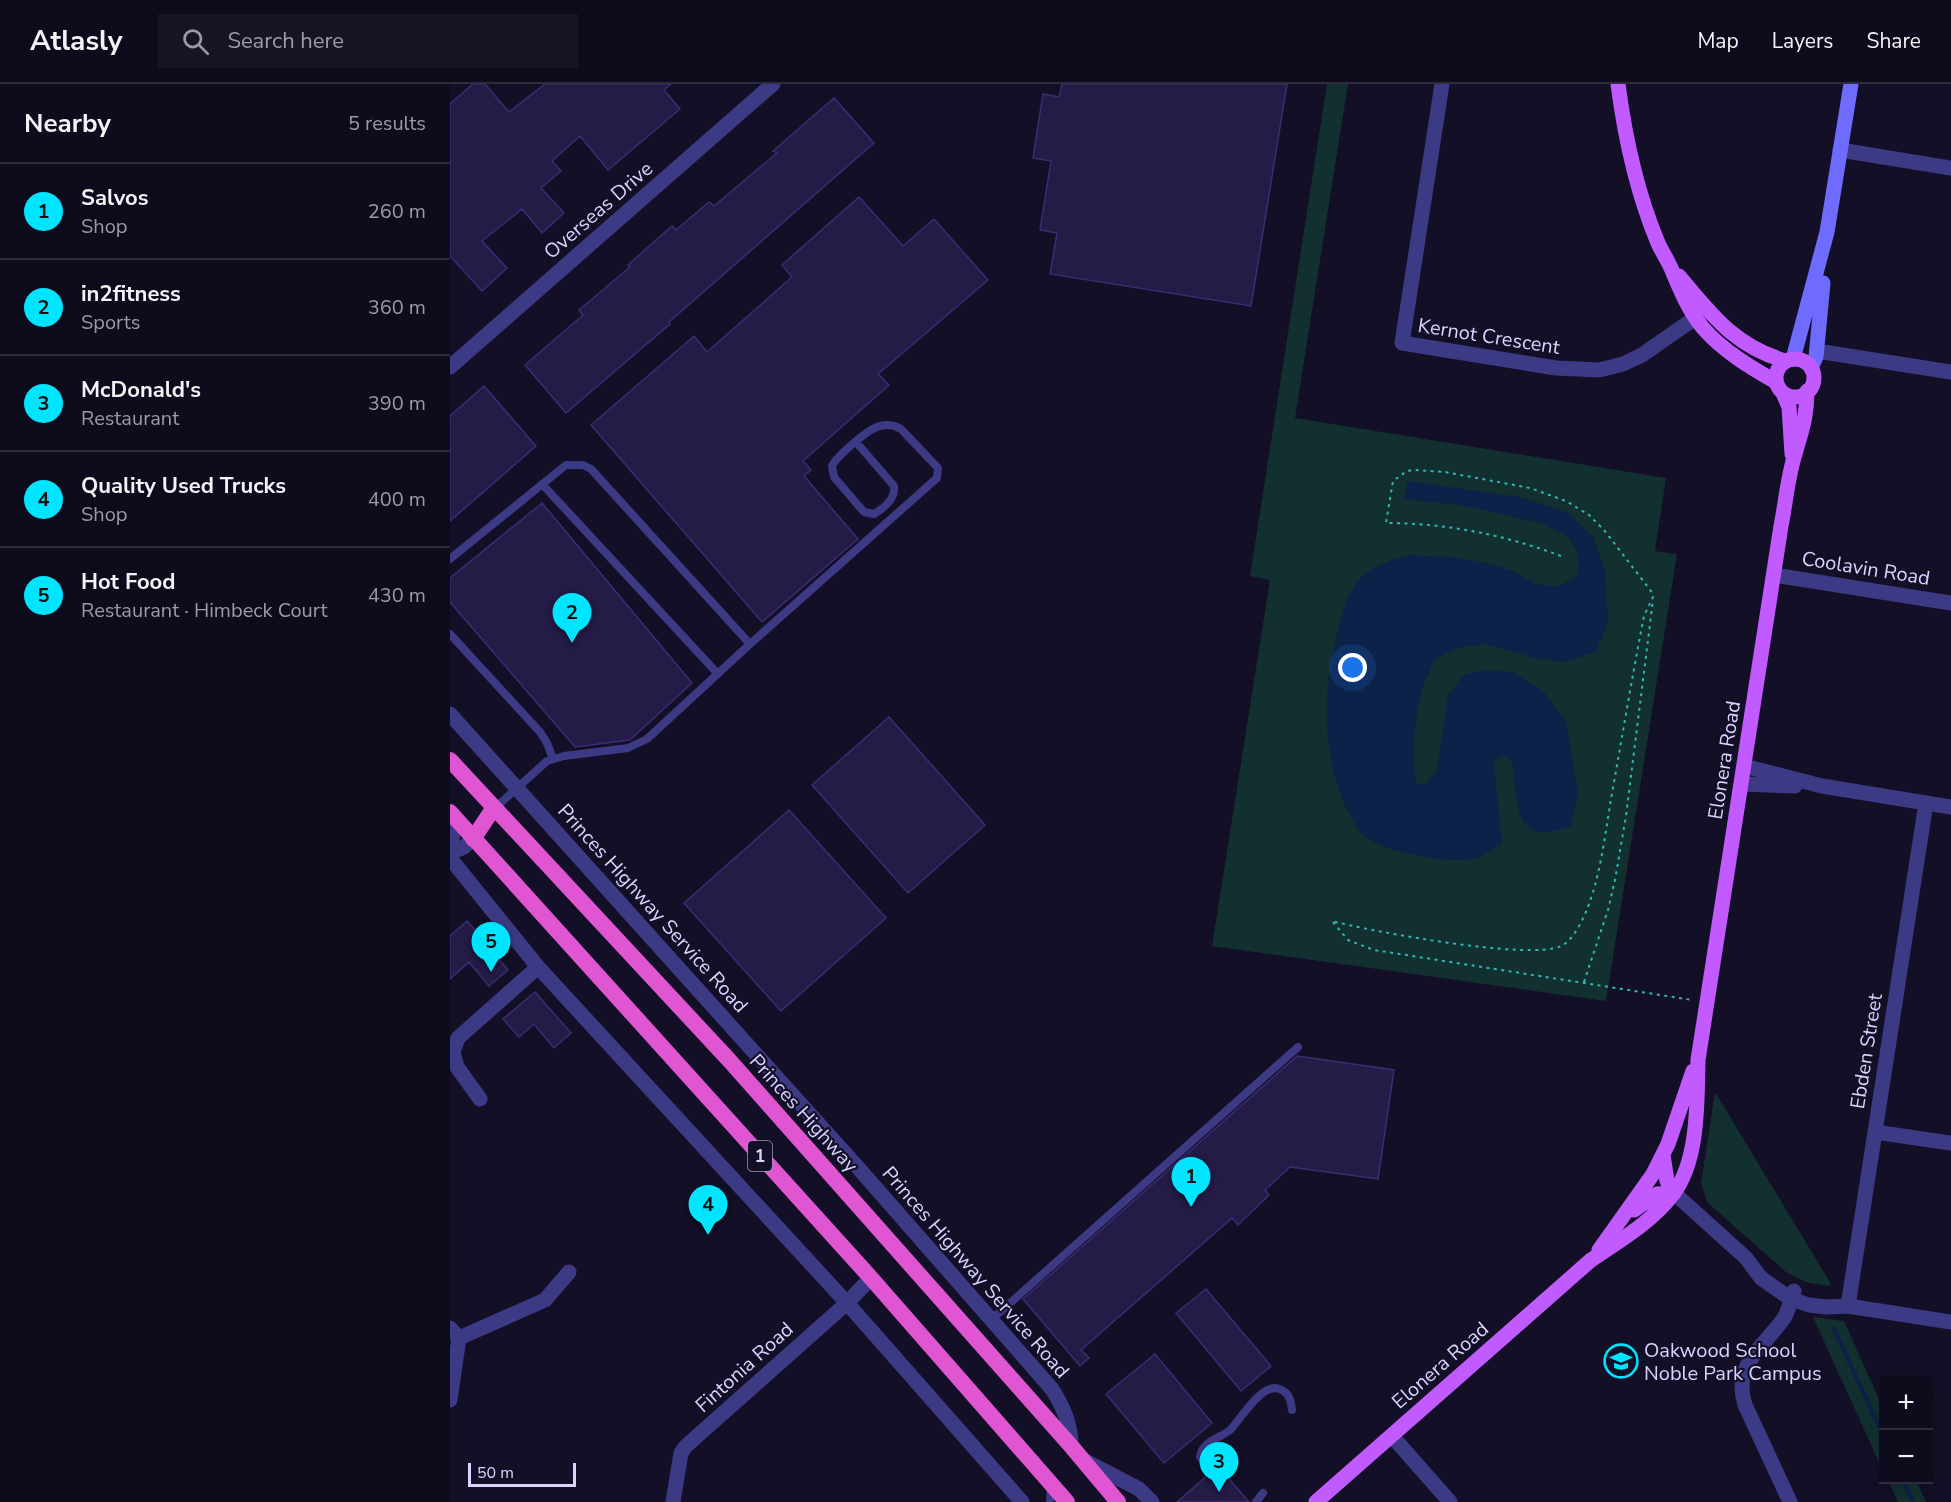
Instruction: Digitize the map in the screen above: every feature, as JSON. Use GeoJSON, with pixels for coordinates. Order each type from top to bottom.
{"type":"FeatureCollection","features":[{"type":"Feature","properties":{"kind":"highway","name":"Princes Highway"},"geometry":{"type":"LineString","coordinates":[[450,760],[729,1060],[1085,1461],[1118,1502]]}},
{"type":"Feature","properties":{"kind":"highway"},"geometry":{"type":"LineString","coordinates":[[473,839],[494,809]]}},
{"type":"Feature","properties":{"kind":"highway","name":"1"},"geometry":{"type":"LineString","coordinates":[[451,814],[871,1278],[1052,1482],[1067,1502]]}},
{"type":"Feature","properties":{"kind":"main road"},"geometry":{"type":"LineString","coordinates":[[1618,84],[1624,129],[1638,183],[1659,244],[1685,302],[1726,330],[1754,350],[1789,360],[1801,360],[1811,368],[1813,380],[1807,392],[1796,396],[1751,368],[1719,344],[1702,327],[1701,313]]}},
{"type":"Feature","properties":{"kind":"main road"},"geometry":{"type":"LineString","coordinates":[[1811,368],[1817,351],[1827,232],[1851,84]]}},
{"type":"Feature","properties":{"kind":"main road"},"geometry":{"type":"LineString","coordinates":[[1780,387],[1778,370],[1789,360],[1827,232]]}},
{"type":"Feature","properties":{"kind":"main road","name":"Elonera Road"},"geometry":{"type":"LineString","coordinates":[[1780,387],[1789,407],[1791,419],[1792,466]]}},
{"type":"Feature","properties":{"kind":"main road","name":"Elonera Road"},"geometry":{"type":"LineString","coordinates":[[1316,1502],[1591,1260],[1635,1230],[1674,1193],[1684,1173],[1690,1151],[1697,1104],[1698,1060],[1741,784],[1792,466],[1807,412],[1807,392]]}},
{"type":"Feature","properties":{"kind":"main road","name":"Elonera Road"},"geometry":{"type":"LineString","coordinates":[[1591,1260],[1653,1174],[1663,1155],[1698,1060]]}},
{"type":"Feature","properties":{"kind":"main road"},"geometry":{"type":"LineString","coordinates":[[1621,1220],[1657,1194],[1674,1193],[1667,1181],[1663,1155]]}},
{"type":"Feature","properties":{"kind":"street","name":"Overseas Drive"},"geometry":{"type":"LineString","coordinates":[[450,368],[773,84]]}},
{"type":"Feature","properties":{"kind":"street","name":"Kernot Crescent"},"geometry":{"type":"LineString","coordinates":[[1442,84],[1402,343],[1556,368],[1599,370],[1623,364],[1642,355],[1701,313]]}},
{"type":"Feature","properties":{"kind":"street"},"geometry":{"type":"LineString","coordinates":[[1840,150],[1951,168]]}},
{"type":"Feature","properties":{"kind":"street"},"geometry":{"type":"LineString","coordinates":[[1817,351],[1951,372]]}},
{"type":"Feature","properties":{"kind":"street","name":"Coolavin Road"},"geometry":{"type":"LineString","coordinates":[[1774,575],[1951,603]]}},
{"type":"Feature","properties":{"kind":"street","name":"Princes Highway Service Road"},"geometry":{"type":"LineString","coordinates":[[450,714],[845,1154],[1052,1389],[1064,1408],[1071,1433],[1071,1446]]}},
{"type":"Feature","properties":{"kind":"street"},"geometry":{"type":"LineString","coordinates":[[1744,766],[1822,786],[1951,807]]}},
{"type":"Feature","properties":{"kind":"street"},"geometry":{"type":"LineString","coordinates":[[1741,784],[1822,786]]}},
{"type":"Feature","properties":{"kind":"street","name":"Ebden Street"},"geometry":{"type":"LineString","coordinates":[[1848,1306],[1926,803]]}},
{"type":"Feature","properties":{"kind":"street"},"geometry":{"type":"LineString","coordinates":[[450,846],[453,834],[451,814]]}},
{"type":"Feature","properties":{"kind":"street"},"geometry":{"type":"LineString","coordinates":[[450,853],[464,848],[473,839]]}},
{"type":"Feature","properties":{"kind":"street"},"geometry":{"type":"LineString","coordinates":[[450,858],[538,967],[847,1303],[1022,1502]]}},
{"type":"Feature","properties":{"kind":"street"},"geometry":{"type":"LineString","coordinates":[[480,1099],[457,1067],[453,1052],[458,1038],[538,967]]}},
{"type":"Feature","properties":{"kind":"street"},"geometry":{"type":"LineString","coordinates":[[1875,1132],[1951,1143]]}},
{"type":"Feature","properties":{"kind":"street"},"geometry":{"type":"LineString","coordinates":[[1674,1193],[1746,1258],[1792,1295],[1829,1299],[1848,1306],[1951,1322]]}},
{"type":"Feature","properties":{"kind":"street"},"geometry":{"type":"LineString","coordinates":[[450,1400],[455,1333],[545,1300],[569,1272]]}},
{"type":"Feature","properties":{"kind":"street","name":"Fintonia Road"},"geometry":{"type":"LineString","coordinates":[[673,1502],[681,1453],[686,1446],[847,1303],[871,1278]]}},
{"type":"Feature","properties":{"kind":"street"},"geometry":{"type":"LineString","coordinates":[[1790,1502],[1749,1414],[1742,1390],[1744,1374],[1750,1360],[1782,1320],[1792,1295]]}},
{"type":"Feature","properties":{"kind":"street"},"geometry":{"type":"LineString","coordinates":[[1392,1436],[1450,1502]]}},
{"type":"Feature","properties":{"kind":"street"},"geometry":{"type":"LineString","coordinates":[[1085,1461],[1139,1489],[1152,1502]]}},
{"type":"Feature","properties":{"kind":"lane"},"geometry":{"type":"LineString","coordinates":[[494,809],[547,761],[564,756],[628,748],[647,739],[937,478],[939,473],[936,465],[901,429],[895,426],[878,427],[856,442],[834,461],[831,471],[864,512],[874,514],[891,500],[894,495],[894,486],[856,442]]}},
{"type":"Feature","properties":{"kind":"lane"},"geometry":{"type":"LineString","coordinates":[[450,559],[566,465],[583,465],[591,469],[750,644]]}},
{"type":"Feature","properties":{"kind":"lane"},"geometry":{"type":"LineString","coordinates":[[542,484],[718,674]]}},
{"type":"Feature","properties":{"kind":"lane"},"geometry":{"type":"LineString","coordinates":[[450,634],[540,732],[553,759]]}},
{"type":"Feature","properties":{"kind":"lane"},"geometry":{"type":"LineString","coordinates":[[991,1320],[1298,1047]]}},
{"type":"Feature","properties":{"kind":"lane"},"geometry":{"type":"LineString","coordinates":[[1211,1472],[1200,1457],[1201,1450],[1205,1444],[1223,1436],[1232,1428],[1261,1394],[1269,1388],[1284,1391],[1292,1410]]}},
{"type":"Feature","properties":{"kind":"lane"},"geometry":{"type":"LineString","coordinates":[[1050,1502],[1052,1482]]}},
{"type":"Feature","properties":{"kind":"lane"},"geometry":{"type":"LineString","coordinates":[[1256,1502],[1263,1493]]}},
{"type":"Feature","properties":{"kind":"path"},"geometry":{"type":"LineString","coordinates":[[1561,556],[1522,542],[1449,527],[1386,523],[1394,481],[1407,471],[1445,472],[1530,488],[1566,501],[1590,515],[1604,530],[1644,580],[1653,597],[1623,838],[1608,910],[1584,982]]}},
{"type":"Feature","properties":{"kind":"path"},"geometry":{"type":"LineString","coordinates":[[1653,597],[1644,616],[1594,886],[1586,913],[1568,941],[1560,946],[1537,950],[1482,946],[1386,934],[1332,921],[1348,940],[1374,950],[1707,1002]]}},
{"type":"Feature","properties":{"kind":"green space"},"geometry":{"type":"Polygon","coordinates":[[[1327,84],[1348,84],[1295,418],[1666,478],[1655,551],[1677,554],[1606,1001],[1212,946],[1270,580],[1250,576],[1327,84]]]}},
{"type":"Feature","properties":{"kind":"green space"},"geometry":{"type":"Polygon","coordinates":[[[1715,1092],[1831,1284],[1828,1286],[1806,1282],[1786,1272],[1708,1203],[1701,1184],[1715,1092]]]}},
{"type":"Feature","properties":{"kind":"green space"},"geometry":{"type":"Polygon","coordinates":[[[1813,1317],[1844,1321],[1879,1399],[1879,1462],[1813,1317]]]}},
{"type":"Feature","properties":{"kind":"green space"},"geometry":{"type":"Polygon","coordinates":[[[1890,1484],[1918,1484],[1926,1502],[1898,1502],[1890,1484]]]}},
{"type":"Feature","properties":{"kind":"water"},"geometry":{"type":"Polygon","coordinates":[[[1408,481],[1520,497],[1566,512],[1593,536],[1605,572],[1608,622],[1596,652],[1566,662],[1538,659],[1485,644],[1455,649],[1435,659],[1422,690],[1415,727],[1416,784],[1426,784],[1437,770],[1448,696],[1463,675],[1483,670],[1512,672],[1543,691],[1566,721],[1578,794],[1571,826],[1551,832],[1537,831],[1527,826],[1517,805],[1511,760],[1504,756],[1498,757],[1494,765],[1502,844],[1478,858],[1451,860],[1433,858],[1396,851],[1380,845],[1358,829],[1345,806],[1330,755],[1327,701],[1334,648],[1345,606],[1355,585],[1367,572],[1393,559],[1408,555],[1450,557],[1482,562],[1513,571],[1537,584],[1552,586],[1566,583],[1578,575],[1578,554],[1568,536],[1541,523],[1465,506],[1404,499],[1408,481]]]}},
{"type":"Feature","properties":{"kind":"building"},"geometry":{"type":"Polygon","coordinates":[[[473,84],[485,84],[509,112],[545,84],[671,84],[664,90],[680,109],[608,170],[580,136],[552,161],[561,171],[541,188],[564,213],[542,233],[522,209],[482,241],[507,268],[482,291],[450,256],[450,104],[473,84]]]}},
{"type":"Feature","properties":{"kind":"building"},"geometry":{"type":"Polygon","coordinates":[[[1062,84],[1287,84],[1251,306],[1050,274],[1057,233],[1040,230],[1051,161],[1033,158],[1043,94],[1059,97],[1062,84]]]}},
{"type":"Feature","properties":{"kind":"building"},"geometry":{"type":"Polygon","coordinates":[[[834,98],[874,143],[566,413],[525,365],[583,315],[579,310],[630,267],[628,265],[672,226],[676,230],[709,202],[714,206],[777,153],[773,151],[834,98]]]}},
{"type":"Feature","properties":{"kind":"building"},"geometry":{"type":"Polygon","coordinates":[[[859,197],[903,246],[934,219],[988,280],[878,374],[889,385],[803,461],[811,470],[804,476],[858,539],[762,622],[591,425],[694,336],[707,352],[792,277],[782,265],[859,197]]]}},
{"type":"Feature","properties":{"kind":"building"},"geometry":{"type":"Polygon","coordinates":[[[484,386],[536,446],[450,521],[450,416],[484,386]]]}},
{"type":"Feature","properties":{"kind":"building"},"geometry":{"type":"Polygon","coordinates":[[[542,503],[692,683],[630,740],[575,747],[450,602],[450,578],[542,503]]]}},
{"type":"Feature","properties":{"kind":"building"},"geometry":{"type":"Polygon","coordinates":[[[889,717],[985,825],[908,893],[812,785],[889,717]]]}},
{"type":"Feature","properties":{"kind":"building"},"geometry":{"type":"Polygon","coordinates":[[[789,810],[886,918],[781,1011],[684,903],[789,810]]]}},
{"type":"Feature","properties":{"kind":"building"},"geometry":{"type":"Polygon","coordinates":[[[467,921],[476,931],[472,935],[490,956],[494,953],[508,970],[489,986],[469,962],[450,979],[450,936],[467,921]]]}},
{"type":"Feature","properties":{"kind":"building"},"geometry":{"type":"Polygon","coordinates":[[[535,992],[571,1033],[554,1048],[534,1024],[519,1037],[503,1019],[535,992]]]}},
{"type":"Feature","properties":{"kind":"building"},"geometry":{"type":"Polygon","coordinates":[[[1297,1056],[1394,1070],[1378,1179],[1290,1167],[1265,1190],[1269,1195],[1238,1225],[1232,1218],[1081,1350],[1089,1358],[1080,1366],[1023,1299],[1297,1056]]]}},
{"type":"Feature","properties":{"kind":"building"},"geometry":{"type":"Polygon","coordinates":[[[1206,1289],[1271,1366],[1241,1391],[1176,1313],[1206,1289]]]}},
{"type":"Feature","properties":{"kind":"building"},"geometry":{"type":"Polygon","coordinates":[[[1155,1354],[1212,1423],[1164,1463],[1106,1394],[1155,1354]]]}},
{"type":"Feature","properties":{"kind":"building"},"geometry":{"type":"Polygon","coordinates":[[[1218,1466],[1249,1502],[1177,1502],[1207,1476],[1211,1478],[1215,1476],[1218,1466]]]}},
{"type":"Feature","properties":{"kind":"waterway"},"geometry":{"type":"LineString","coordinates":[[1834,1329],[1881,1430]]}},
{"type":"Feature","properties":{"kind":"waterway"},"geometry":{"type":"LineString","coordinates":[[1905,1484],[1913,1502]]}},
{"type":"Feature","properties":{"kind":"place","name":"in2fitness"},"geometry":{"type":"Point","coordinates":[572,643]}},
{"type":"Feature","properties":{"kind":"place","name":"Hot Food"},"geometry":{"type":"Point","coordinates":[491,972]}},
{"type":"Feature","properties":{"kind":"place","name":"Salvos"},"geometry":{"type":"Point","coordinates":[1191,1207]}},
{"type":"Feature","properties":{"kind":"place","name":"Quality Used Trucks"},"geometry":{"type":"Point","coordinates":[708,1235]}},
{"type":"Feature","properties":{"kind":"place","name":"Oakwood School Noble Park Campus"},"geometry":{"type":"Point","coordinates":[1621,1361]}},
{"type":"Feature","properties":{"kind":"place","name":"McDonald's"},"geometry":{"type":"Point","coordinates":[1219,1492]}}]}
